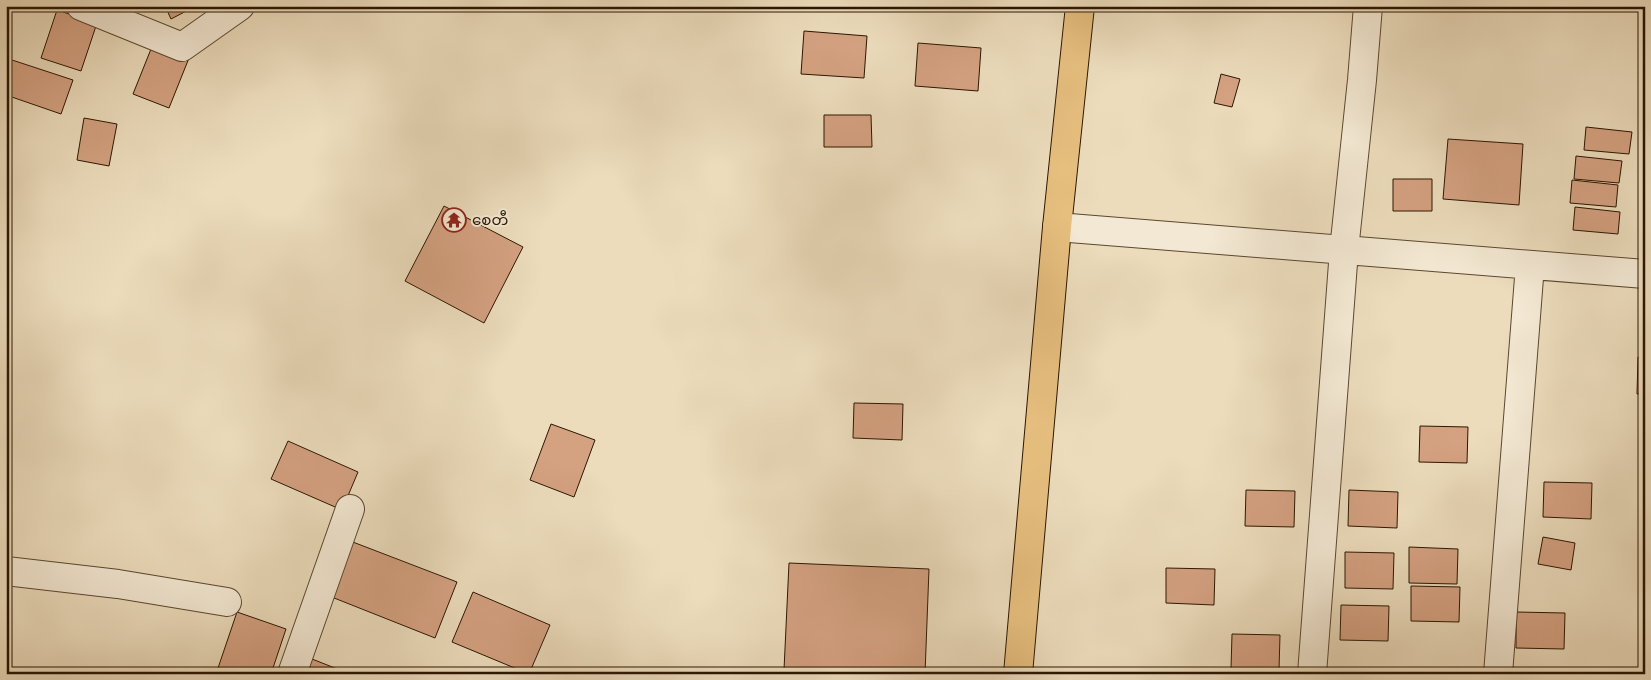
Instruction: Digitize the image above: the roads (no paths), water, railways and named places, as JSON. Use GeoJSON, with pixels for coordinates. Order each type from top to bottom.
{"type":"FeatureCollection","features":[{"type":"Feature","properties":{"kind":"main road"},"geometry":{"type":"LineString","coordinates":[[1018,674],[1057,227],[1080,6]]}},
{"type":"Feature","properties":{"kind":"street"},"geometry":{"type":"LineString","coordinates":[[81,6],[182,46],[240,6]]}},
{"type":"Feature","properties":{"kind":"street"},"geometry":{"type":"LineString","coordinates":[[1312,674],[1344,250],[1368,6]]}},
{"type":"Feature","properties":{"kind":"street"},"geometry":{"type":"LineString","coordinates":[[1057,227],[1645,274]]}},
{"type":"Feature","properties":{"kind":"street"},"geometry":{"type":"LineString","coordinates":[[1498,674],[1530,265]]}},
{"type":"Feature","properties":{"kind":"street"},"geometry":{"type":"LineString","coordinates":[[292,674],[350,509]]}},
{"type":"Feature","properties":{"kind":"street"},"geometry":{"type":"LineString","coordinates":[[6,571],[118,584],[227,602]]}},
{"type":"Feature","properties":{"kind":"place","name":"စေတီ"},"geometry":{"type":"Point","coordinates":[454,220]}}]}
